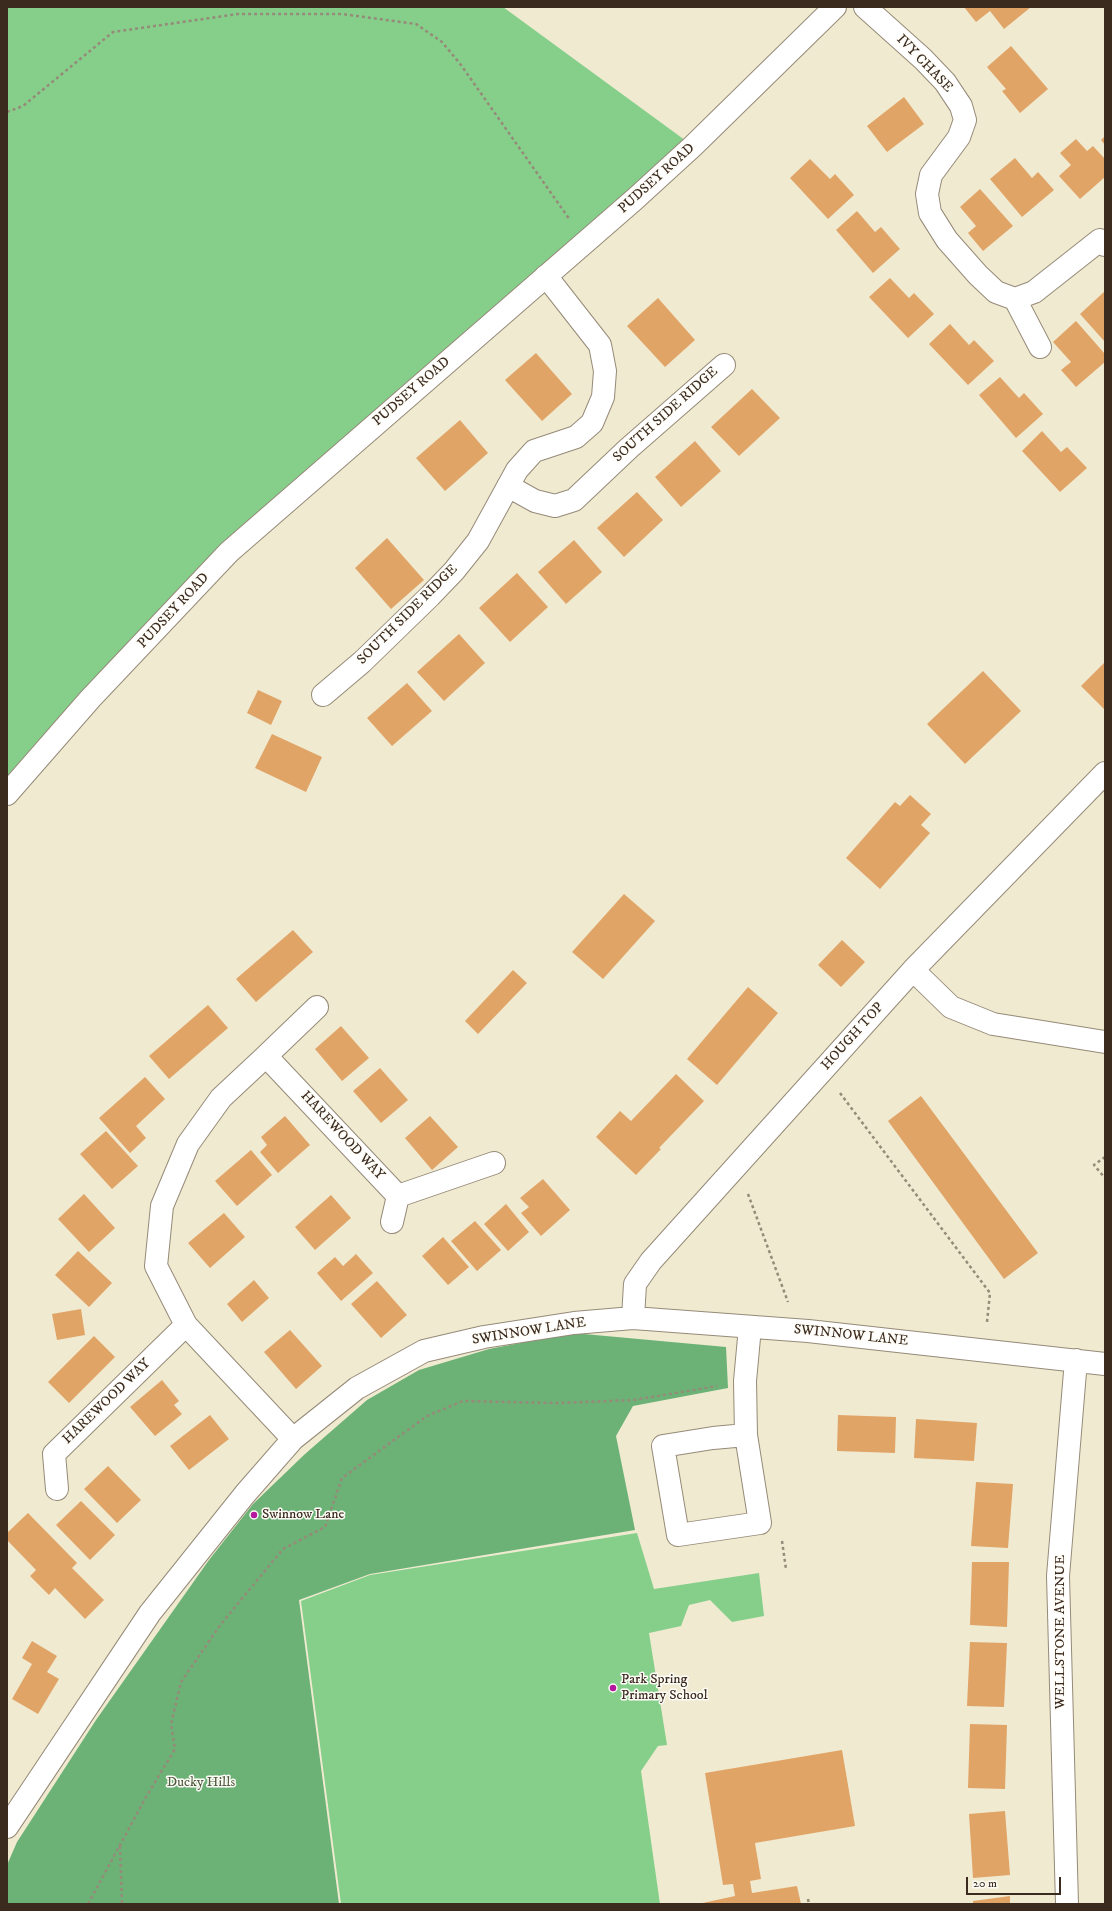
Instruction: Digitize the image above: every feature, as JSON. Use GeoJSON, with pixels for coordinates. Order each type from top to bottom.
{"type":"FeatureCollection","features":[{"type":"Feature","properties":{"kind":"street","name":"PUDSEY ROAD"},"geometry":{"type":"LineString","coordinates":[[7,794],[90,699],[229,552],[693,146],[835,7]]}},
{"type":"Feature","properties":{"kind":"street","name":"IVY CHASE"},"geometry":{"type":"LineString","coordinates":[[865,7],[923,59],[944,82],[962,106],[965,120],[959,137],[932,175],[927,194],[930,213],[947,240],[978,276],[996,292],[1015,299]]}},
{"type":"Feature","properties":{"kind":"street"},"geometry":{"type":"LineString","coordinates":[[1040,347],[1015,299],[1034,292],[1100,240],[1105,245]]}},
{"type":"Feature","properties":{"kind":"street","name":"SOUTH SIDE RIDGE"},"geometry":{"type":"LineString","coordinates":[[323,695],[362,662],[454,571],[478,540],[517,470],[534,451],[576,437],[592,423],[603,397],[605,371],[600,344],[546,276]]}},
{"type":"Feature","properties":{"kind":"street","name":"SOUTH SIDE RIDGE"},"geometry":{"type":"LineString","coordinates":[[508,486],[535,501],[555,506],[574,500],[629,448],[724,364]]}},
{"type":"Feature","properties":{"kind":"street","name":"HOUGH TOP"},"geometry":{"type":"LineString","coordinates":[[633,1318],[635,1284],[650,1261],[913,970],[1105,773]]}},
{"type":"Feature","properties":{"kind":"street"},"geometry":{"type":"LineString","coordinates":[[913,970],[951,1006],[993,1024],[1105,1042]]}},
{"type":"Feature","properties":{"kind":"street"},"geometry":{"type":"LineString","coordinates":[[293,1439],[186,1325],[156,1266],[162,1206],[188,1144],[220,1098],[317,1007]]}},
{"type":"Feature","properties":{"kind":"street","name":"HAREWOOD WAY"},"geometry":{"type":"LineString","coordinates":[[266,1056],[398,1196]]}},
{"type":"Feature","properties":{"kind":"street"},"geometry":{"type":"LineString","coordinates":[[392,1222],[398,1196],[494,1163]]}},
{"type":"Feature","properties":{"kind":"street","name":"SWINNOW LANE"},"geometry":{"type":"LineString","coordinates":[[7,1827],[150,1613],[245,1494],[293,1439],[357,1388],[424,1351],[484,1337],[574,1323],[633,1318],[808,1331],[1105,1364]]}},
{"type":"Feature","properties":{"kind":"street","name":"HAREWOOD WAY"},"geometry":{"type":"LineString","coordinates":[[57,1489],[54,1454],[186,1325]]}},
{"type":"Feature","properties":{"kind":"street"},"geometry":{"type":"LineString","coordinates":[[746,1435],[713,1438],[663,1446],[678,1536],[760,1523],[746,1435],[745,1381],[750,1327]]}},
{"type":"Feature","properties":{"kind":"street","name":"WELLSTONE AVENUE"},"geometry":{"type":"LineString","coordinates":[[1067,1904],[1058,1576],[1076,1360]]}},
{"type":"Feature","properties":{"kind":"path"},"geometry":{"type":"LineString","coordinates":[[7,112],[23,106],[113,32],[238,14],[342,14],[416,24],[442,42],[461,65],[569,220],[587,240]]}},
{"type":"Feature","properties":{"kind":"path"},"geometry":{"type":"LineString","coordinates":[[823,1071],[990,1293],[985,1350]]}},
{"type":"Feature","properties":{"kind":"path"},"geometry":{"type":"LineString","coordinates":[[1105,1156],[1094,1165],[1105,1178]]}},
{"type":"Feature","properties":{"kind":"path"},"geometry":{"type":"LineString","coordinates":[[738,1165],[788,1304]]}},
{"type":"Feature","properties":{"kind":"path"},"geometry":{"type":"LineString","coordinates":[[88,1904],[146,1797],[175,1749],[171,1724],[181,1682],[221,1624],[283,1549],[324,1527],[342,1478],[427,1416],[463,1401],[557,1403],[634,1400],[745,1381]]}},
{"type":"Feature","properties":{"kind":"path"},"geometry":{"type":"LineString","coordinates":[[120,1845],[122,1904]]}},
{"type":"Feature","properties":{"kind":"path"},"geometry":{"type":"LineString","coordinates":[[808,1899],[809,1904]]}},
{"type":"Feature","properties":{"kind":"green space"},"geometry":{"type":"Polygon","coordinates":[[[7,7],[503,7],[693,146],[229,552],[7,794],[7,7]]]}},
{"type":"Feature","properties":{"kind":"green space","name":"Ducky Hills"},"geometry":{"type":"Polygon","coordinates":[[[573,1333],[726,1347],[728,1388],[633,1406],[616,1436],[635,1530],[370,1574],[299,1600],[339,1904],[7,1904],[7,1865],[17,1842],[96,1720],[209,1560],[253,1504],[305,1454],[367,1400],[419,1370],[489,1349],[573,1333]]]}},
{"type":"Feature","properties":{"kind":"green space"},"geometry":{"type":"Polygon","coordinates":[[[637,1533],[654,1589],[759,1573],[764,1616],[732,1622],[710,1600],[689,1605],[681,1626],[649,1633],[667,1745],[658,1746],[641,1771],[660,1904],[341,1904],[301,1601],[370,1575],[637,1533]]]}},
{"type":"Feature","properties":{"kind":"building"},"geometry":{"type":"Polygon","coordinates":[[[964,7],[1031,7],[1004,29],[990,11],[976,22],[964,7]]]}},
{"type":"Feature","properties":{"kind":"building"},"geometry":{"type":"Polygon","coordinates":[[[1011,46],[1048,89],[1020,113],[1002,91],[1006,89],[987,67],[1011,46]]]}},
{"type":"Feature","properties":{"kind":"building"},"geometry":{"type":"Polygon","coordinates":[[[904,97],[924,124],[887,152],[867,126],[904,97]]]}},
{"type":"Feature","properties":{"kind":"building"},"geometry":{"type":"Polygon","coordinates":[[[1105,136],[1105,145],[1101,140],[1105,136]]]}},
{"type":"Feature","properties":{"kind":"building"},"geometry":{"type":"Polygon","coordinates":[[[1076,139],[1087,151],[1093,146],[1105,159],[1105,177],[1080,199],[1059,176],[1071,165],[1060,153],[1076,139]]]}},
{"type":"Feature","properties":{"kind":"building"},"geometry":{"type":"Polygon","coordinates":[[[1015,158],[1032,178],[1038,172],[1054,190],[1022,217],[990,179],[1015,158]]]}},
{"type":"Feature","properties":{"kind":"building"},"geometry":{"type":"Polygon","coordinates":[[[810,159],[830,179],[835,174],[854,195],[828,219],[790,178],[810,159]]]}},
{"type":"Feature","properties":{"kind":"building"},"geometry":{"type":"Polygon","coordinates":[[[980,189],[1013,226],[983,251],[968,233],[976,226],[960,207],[980,189]]]}},
{"type":"Feature","properties":{"kind":"building"},"geometry":{"type":"Polygon","coordinates":[[[857,211],[875,232],[881,227],[900,249],[873,273],[836,230],[857,211]]]}},
{"type":"Feature","properties":{"kind":"building"},"geometry":{"type":"Polygon","coordinates":[[[890,278],[909,298],[914,293],[934,314],[908,338],[869,297],[890,278]]]}},
{"type":"Feature","properties":{"kind":"building"},"geometry":{"type":"Polygon","coordinates":[[[1105,291],[1105,342],[1080,314],[1105,291]]]}},
{"type":"Feature","properties":{"kind":"building"},"geometry":{"type":"Polygon","coordinates":[[[658,298],[695,340],[665,367],[627,326],[658,298]]]}},
{"type":"Feature","properties":{"kind":"building"},"geometry":{"type":"Polygon","coordinates":[[[1076,321],[1105,354],[1105,362],[1076,387],[1061,370],[1071,362],[1053,342],[1076,321]]]}},
{"type":"Feature","properties":{"kind":"building"},"geometry":{"type":"Polygon","coordinates":[[[950,324],[969,345],[974,340],[994,361],[968,385],[929,344],[950,324]]]}},
{"type":"Feature","properties":{"kind":"building"},"geometry":{"type":"Polygon","coordinates":[[[536,353],[572,394],[542,421],[505,380],[536,353]]]}},
{"type":"Feature","properties":{"kind":"building"},"geometry":{"type":"Polygon","coordinates":[[[1000,377],[1019,398],[1024,393],[1043,414],[1016,438],[979,395],[1000,377]]]}},
{"type":"Feature","properties":{"kind":"building"},"geometry":{"type":"Polygon","coordinates":[[[752,389],[780,418],[739,456],[711,427],[752,389]]]}},
{"type":"Feature","properties":{"kind":"building"},"geometry":{"type":"Polygon","coordinates":[[[460,420],[488,453],[445,491],[416,458],[460,420]]]}},
{"type":"Feature","properties":{"kind":"building"},"geometry":{"type":"Polygon","coordinates":[[[1042,431],[1061,452],[1067,447],[1087,468],[1060,492],[1022,451],[1042,431]]]}},
{"type":"Feature","properties":{"kind":"building"},"geometry":{"type":"Polygon","coordinates":[[[695,441],[721,471],[681,507],[655,477],[695,441]]]}},
{"type":"Feature","properties":{"kind":"building"},"geometry":{"type":"Polygon","coordinates":[[[637,492],[663,520],[624,557],[597,528],[637,492]]]}},
{"type":"Feature","properties":{"kind":"building"},"geometry":{"type":"Polygon","coordinates":[[[387,538],[424,580],[391,609],[355,568],[387,538]]]}},
{"type":"Feature","properties":{"kind":"building"},"geometry":{"type":"Polygon","coordinates":[[[574,540],[602,572],[566,604],[538,572],[574,540]]]}},
{"type":"Feature","properties":{"kind":"building"},"geometry":{"type":"Polygon","coordinates":[[[517,573],[548,607],[510,642],[479,608],[517,573]]]}},
{"type":"Feature","properties":{"kind":"building"},"geometry":{"type":"Polygon","coordinates":[[[459,634],[485,663],[444,701],[417,672],[459,634]]]}},
{"type":"Feature","properties":{"kind":"building"},"geometry":{"type":"Polygon","coordinates":[[[1105,662],[1105,710],[1081,686],[1105,662]]]}},
{"type":"Feature","properties":{"kind":"building"},"geometry":{"type":"Polygon","coordinates":[[[983,671],[1021,711],[965,764],[927,724],[983,671]]]}},
{"type":"Feature","properties":{"kind":"building"},"geometry":{"type":"Polygon","coordinates":[[[407,683],[432,711],[392,746],[367,718],[407,683]]]}},
{"type":"Feature","properties":{"kind":"building"},"geometry":{"type":"Polygon","coordinates":[[[258,690],[282,701],[271,725],[247,713],[258,690]]]}},
{"type":"Feature","properties":{"kind":"building"},"geometry":{"type":"Polygon","coordinates":[[[272,734],[322,757],[306,792],[255,768],[272,734]]]}},
{"type":"Feature","properties":{"kind":"building"},"geometry":{"type":"Polygon","coordinates":[[[910,795],[931,814],[921,825],[930,833],[880,889],[846,858],[895,802],[900,806],[910,795]]]}},
{"type":"Feature","properties":{"kind":"building"},"geometry":{"type":"Polygon","coordinates":[[[624,894],[655,921],[603,979],[572,952],[624,894]]]}},
{"type":"Feature","properties":{"kind":"building"},"geometry":{"type":"Polygon","coordinates":[[[293,930],[313,952],[256,1002],[236,979],[293,930]]]}},
{"type":"Feature","properties":{"kind":"building"},"geometry":{"type":"Polygon","coordinates":[[[842,940],[865,962],[841,987],[818,965],[842,940]]]}},
{"type":"Feature","properties":{"kind":"building"},"geometry":{"type":"Polygon","coordinates":[[[513,970],[527,983],[478,1034],[465,1021],[513,970]]]}},
{"type":"Feature","properties":{"kind":"building"},"geometry":{"type":"Polygon","coordinates":[[[748,987],[778,1013],[717,1085],[687,1059],[748,987]]]}},
{"type":"Feature","properties":{"kind":"building"},"geometry":{"type":"Polygon","coordinates":[[[208,1005],[228,1028],[169,1079],[149,1056],[208,1005]]]}},
{"type":"Feature","properties":{"kind":"building"},"geometry":{"type":"Polygon","coordinates":[[[341,1026],[369,1058],[342,1081],[315,1049],[341,1026]]]}},
{"type":"Feature","properties":{"kind":"building"},"geometry":{"type":"Polygon","coordinates":[[[380,1068],[408,1100],[381,1123],[353,1091],[380,1068]]]}},
{"type":"Feature","properties":{"kind":"building"},"geometry":{"type":"Polygon","coordinates":[[[676,1074],[704,1101],[659,1148],[661,1149],[636,1175],[596,1137],[620,1111],[631,1121],[676,1074]]]}},
{"type":"Feature","properties":{"kind":"building"},"geometry":{"type":"Polygon","coordinates":[[[145,1077],[165,1099],[136,1126],[146,1138],[130,1153],[99,1118],[145,1077]]]}},
{"type":"Feature","properties":{"kind":"building"},"geometry":{"type":"Polygon","coordinates":[[[921,1096],[1038,1253],[1004,1279],[888,1121],[921,1096]]]}},
{"type":"Feature","properties":{"kind":"building"},"geometry":{"type":"Polygon","coordinates":[[[285,1116],[310,1145],[278,1173],[260,1152],[267,1145],[261,1137],[285,1116]]]}},
{"type":"Feature","properties":{"kind":"building"},"geometry":{"type":"Polygon","coordinates":[[[430,1116],[458,1147],[432,1170],[405,1138],[430,1116]]]}},
{"type":"Feature","properties":{"kind":"building"},"geometry":{"type":"Polygon","coordinates":[[[106,1131],[138,1166],[112,1189],[80,1154],[106,1131]]]}},
{"type":"Feature","properties":{"kind":"building"},"geometry":{"type":"Polygon","coordinates":[[[251,1150],[272,1175],[237,1206],[215,1181],[251,1150]]]}},
{"type":"Feature","properties":{"kind":"building"},"geometry":{"type":"Polygon","coordinates":[[[543,1179],[570,1210],[541,1236],[521,1213],[529,1207],[520,1198],[543,1179]]]}},
{"type":"Feature","properties":{"kind":"building"},"geometry":{"type":"Polygon","coordinates":[[[84,1194],[115,1228],[89,1252],[58,1219],[84,1194]]]}},
{"type":"Feature","properties":{"kind":"building"},"geometry":{"type":"Polygon","coordinates":[[[331,1195],[351,1218],[315,1250],[295,1227],[331,1195]]]}},
{"type":"Feature","properties":{"kind":"building"},"geometry":{"type":"Polygon","coordinates":[[[506,1204],[529,1232],[508,1251],[484,1224],[506,1204]]]}},
{"type":"Feature","properties":{"kind":"building"},"geometry":{"type":"Polygon","coordinates":[[[224,1213],[245,1237],[210,1268],[188,1243],[224,1213]]]}},
{"type":"Feature","properties":{"kind":"building"},"geometry":{"type":"Polygon","coordinates":[[[475,1221],[501,1250],[477,1271],[451,1241],[475,1221]]]}},
{"type":"Feature","properties":{"kind":"building"},"geometry":{"type":"Polygon","coordinates":[[[443,1237],[469,1267],[448,1285],[422,1256],[443,1237]]]}},
{"type":"Feature","properties":{"kind":"building"},"geometry":{"type":"Polygon","coordinates":[[[78,1251],[112,1283],[89,1307],[55,1275],[78,1251]]]}},
{"type":"Feature","properties":{"kind":"building"},"geometry":{"type":"Polygon","coordinates":[[[356,1254],[373,1273],[341,1301],[317,1273],[335,1257],[343,1266],[356,1254]]]}},
{"type":"Feature","properties":{"kind":"building"},"geometry":{"type":"Polygon","coordinates":[[[254,1280],[269,1298],[242,1322],[227,1304],[254,1280]]]}},
{"type":"Feature","properties":{"kind":"building"},"geometry":{"type":"Polygon","coordinates":[[[377,1281],[407,1315],[381,1338],[351,1304],[377,1281]]]}},
{"type":"Feature","properties":{"kind":"building"},"geometry":{"type":"Polygon","coordinates":[[[81,1309],[85,1335],[57,1340],[52,1314],[81,1309]]]}},
{"type":"Feature","properties":{"kind":"building"},"geometry":{"type":"Polygon","coordinates":[[[290,1330],[322,1366],[296,1389],[264,1352],[290,1330]]]}},
{"type":"Feature","properties":{"kind":"building"},"geometry":{"type":"Polygon","coordinates":[[[94,1336],[115,1357],[69,1403],[48,1382],[94,1336]]]}},
{"type":"Feature","properties":{"kind":"building"},"geometry":{"type":"Polygon","coordinates":[[[162,1380],[179,1401],[174,1405],[182,1414],[155,1436],[130,1407],[162,1380]]]}},
{"type":"Feature","properties":{"kind":"building"},"geometry":{"type":"Polygon","coordinates":[[[210,1415],[229,1439],[189,1470],[170,1446],[210,1415]]]}},
{"type":"Feature","properties":{"kind":"building"},"geometry":{"type":"Polygon","coordinates":[[[838,1415],[896,1417],[895,1453],[837,1451],[838,1415]]]}},
{"type":"Feature","properties":{"kind":"building"},"geometry":{"type":"Polygon","coordinates":[[[916,1419],[977,1423],[974,1461],[914,1458],[916,1419]]]}},
{"type":"Feature","properties":{"kind":"building"},"geometry":{"type":"Polygon","coordinates":[[[108,1466],[141,1500],[117,1523],[84,1489],[108,1466]]]}},
{"type":"Feature","properties":{"kind":"building"},"geometry":{"type":"Polygon","coordinates":[[[976,1482],[1013,1484],[1008,1548],[971,1546],[976,1482]]]}},
{"type":"Feature","properties":{"kind":"building"},"geometry":{"type":"Polygon","coordinates":[[[81,1501],[115,1535],[90,1560],[56,1525],[81,1501]]]}},
{"type":"Feature","properties":{"kind":"building"},"geometry":{"type":"Polygon","coordinates":[[[28,1513],[77,1563],[72,1568],[104,1600],[85,1619],[55,1588],[49,1595],[30,1576],[36,1570],[7,1540],[7,1533],[28,1513]]]}},
{"type":"Feature","properties":{"kind":"building"},"geometry":{"type":"Polygon","coordinates":[[[972,1562],[1009,1562],[1007,1627],[970,1625],[972,1562]]]}},
{"type":"Feature","properties":{"kind":"building"},"geometry":{"type":"Polygon","coordinates":[[[32,1641],[57,1656],[47,1672],[59,1679],[38,1714],[12,1699],[32,1664],[22,1658],[32,1641]]]}},
{"type":"Feature","properties":{"kind":"building"},"geometry":{"type":"Polygon","coordinates":[[[970,1642],[1007,1643],[1004,1707],[967,1706],[970,1642]]]}},
{"type":"Feature","properties":{"kind":"building"},"geometry":{"type":"Polygon","coordinates":[[[970,1724],[1007,1725],[1005,1789],[968,1788],[970,1724]]]}},
{"type":"Feature","properties":{"kind":"building"},"geometry":{"type":"Polygon","coordinates":[[[842,1750],[855,1826],[755,1843],[761,1879],[750,1881],[752,1893],[797,1886],[801,1904],[698,1904],[735,1896],[733,1884],[723,1885],[705,1773],[842,1750]]]}},
{"type":"Feature","properties":{"kind":"building"},"geometry":{"type":"Polygon","coordinates":[[[1005,1811],[1010,1875],[973,1878],[969,1814],[1005,1811]]]}},
{"type":"Feature","properties":{"kind":"building"},"geometry":{"type":"Polygon","coordinates":[[[1010,1896],[1010,1904],[973,1904],[973,1901],[1010,1896]]]}},
{"type":"Feature","properties":{"kind":"place","name":"Swinnow Lane"},"geometry":{"type":"Point","coordinates":[254,1515]}},
{"type":"Feature","properties":{"kind":"place","name":"Park Spring Primary School"},"geometry":{"type":"Point","coordinates":[613,1688]}}]}
